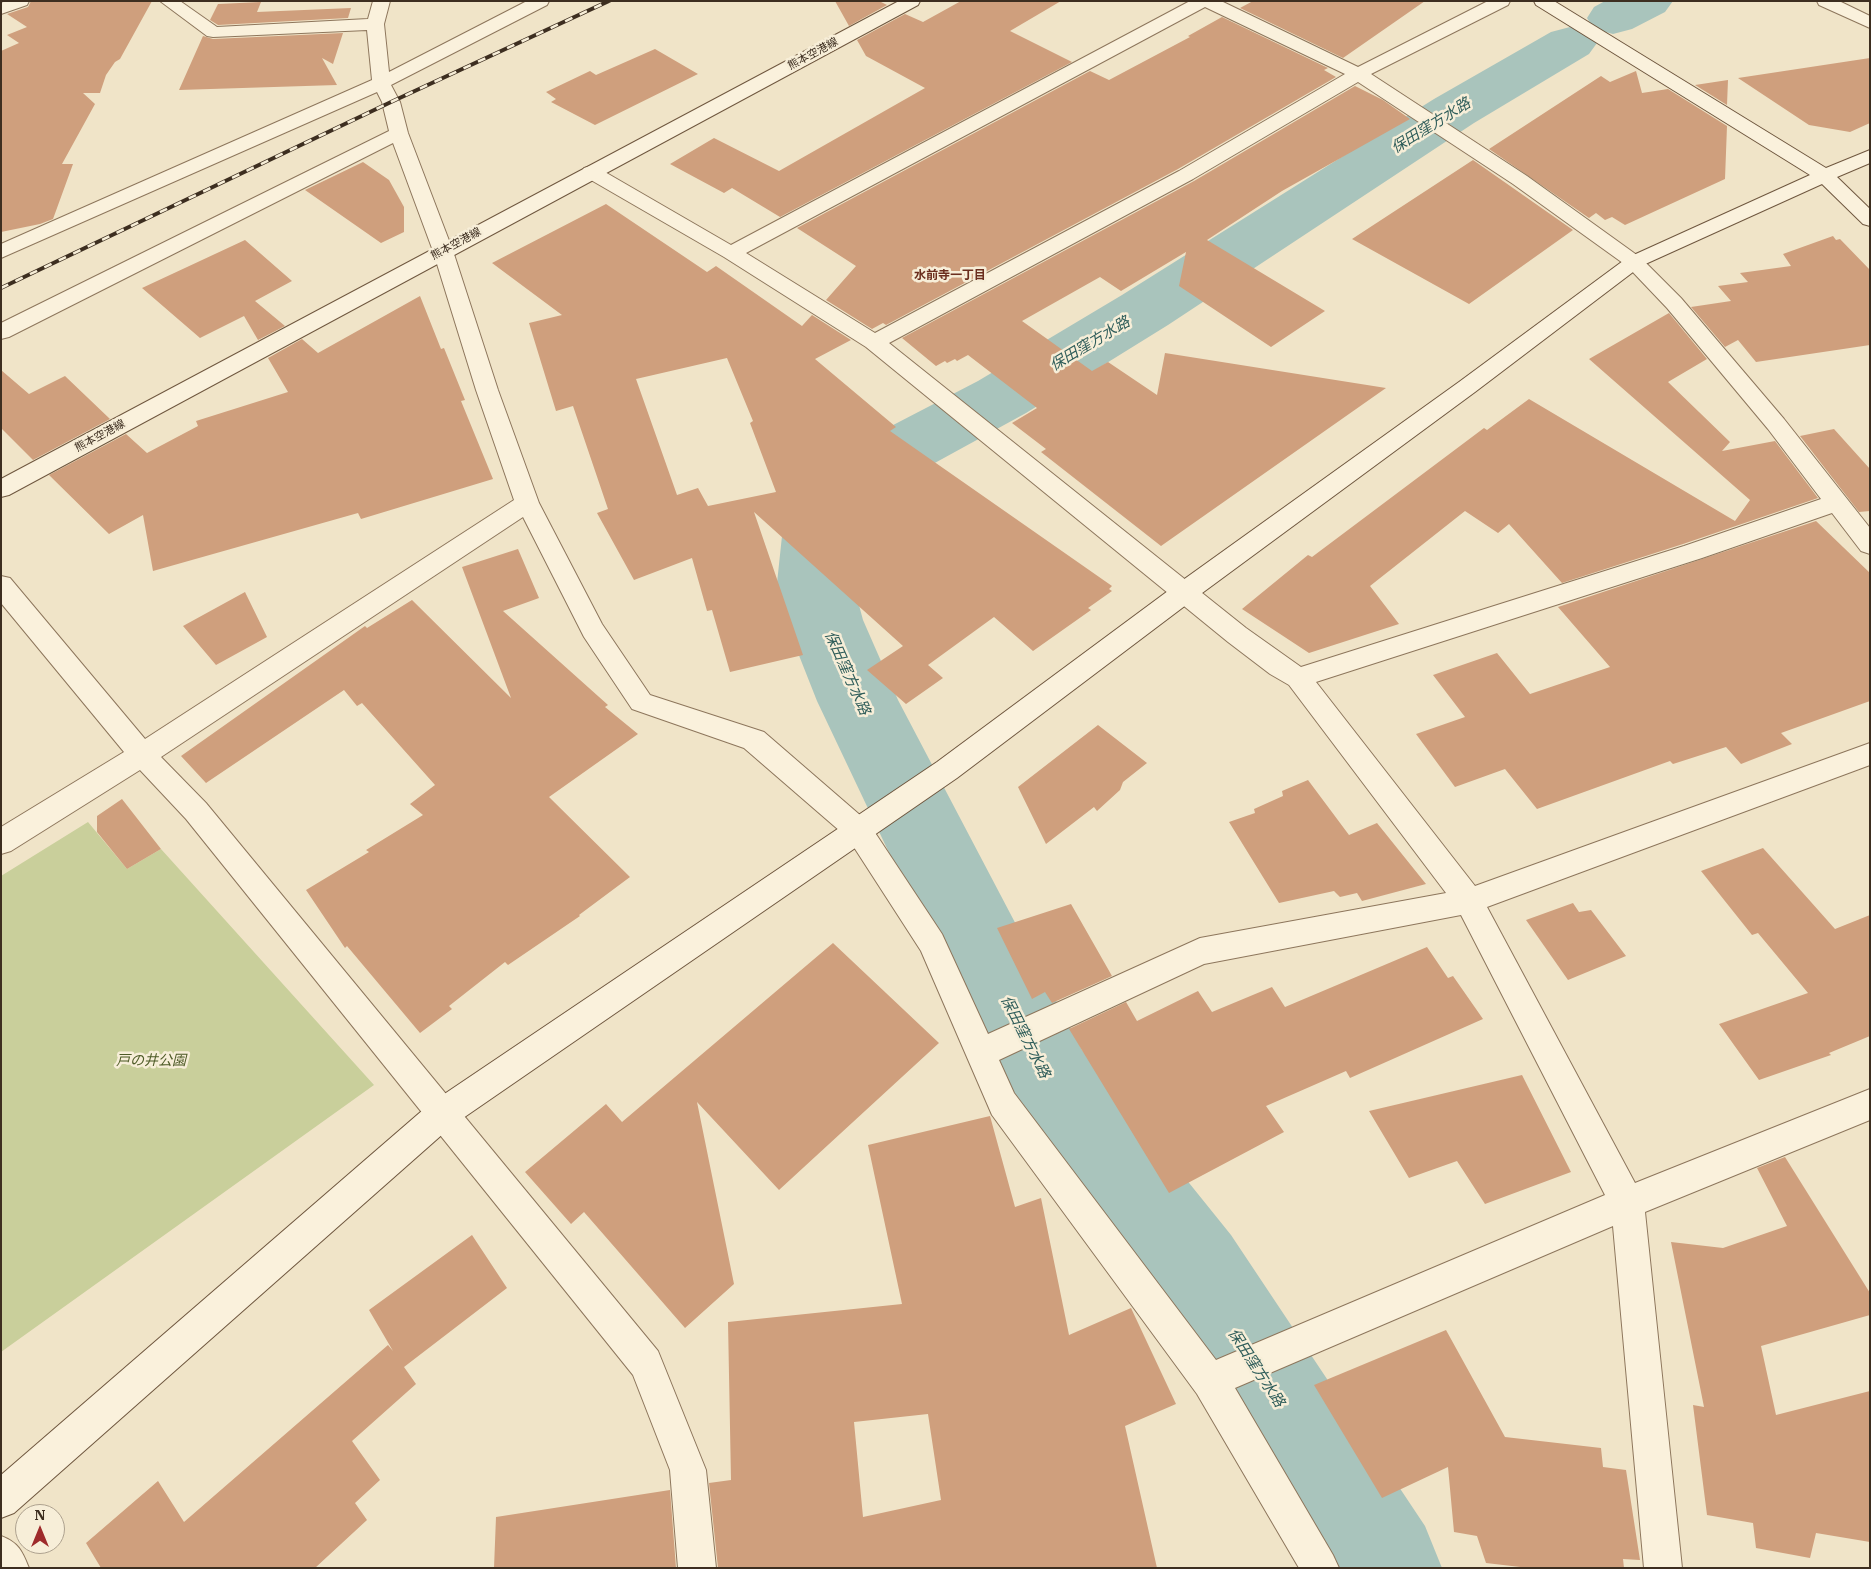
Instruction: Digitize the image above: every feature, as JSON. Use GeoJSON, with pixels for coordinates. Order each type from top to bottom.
{"type":"FeatureCollection","features":[{"type":"Feature","properties":{"kind":"street"},"geometry":{"type":"LineString","coordinates":[[1,9],[21,1]]}},
{"type":"Feature","properties":{"kind":"street"},"geometry":{"type":"LineString","coordinates":[[168,1],[213,32],[375,24]]}},
{"type":"Feature","properties":{"kind":"street"},"geometry":{"type":"LineString","coordinates":[[382,1],[375,24],[381,83],[391,102],[399,133],[443,250],[487,390],[527,503],[593,630],[641,702],[754,740],[858,830],[932,943],[1003,1104],[1210,1380],[1320,1568]]}},
{"type":"Feature","properties":{"kind":"street"},"geometry":{"type":"LineString","coordinates":[[1,252],[381,83],[541,1]]}},
{"type":"Feature","properties":{"kind":"street","name":"熊本空港線"},"geometry":{"type":"LineString","coordinates":[[1,489],[443,250],[912,1]]}},
{"type":"Feature","properties":{"kind":"street"},"geometry":{"type":"LineString","coordinates":[[731,253],[1203,1]]}},
{"type":"Feature","properties":{"kind":"street"},"geometry":{"type":"LineString","coordinates":[[1207,1],[1358,74],[1520,180],[1634,262],[1674,303],[1776,424],[1870,545]]}},
{"type":"Feature","properties":{"kind":"street"},"geometry":{"type":"LineString","coordinates":[[874,342],[1186,175],[1358,74],[1502,1]]}},
{"type":"Feature","properties":{"kind":"street"},"geometry":{"type":"LineString","coordinates":[[1542,1],[1825,176],[1870,220]]}},
{"type":"Feature","properties":{"kind":"street"},"geometry":{"type":"LineString","coordinates":[[1825,1],[1870,23]]}},
{"type":"Feature","properties":{"kind":"street"},"geometry":{"type":"LineString","coordinates":[[1,332],[399,133]]}},
{"type":"Feature","properties":{"kind":"street"},"geometry":{"type":"LineString","coordinates":[[1,1500],[442,1114],[947,770],[1185,592],[1468,387],[1634,262],[1870,156]]}},
{"type":"Feature","properties":{"kind":"street"},"geometry":{"type":"LineString","coordinates":[[591,172],[731,253],[874,342],[1272,661],[1298,678],[1469,901],[1627,1203],[1663,1568]]}},
{"type":"Feature","properties":{"kind":"street"},"geometry":{"type":"LineString","coordinates":[[1,842],[142,755],[527,503]]}},
{"type":"Feature","properties":{"kind":"street"},"geometry":{"type":"LineString","coordinates":[[1298,678],[1693,552],[1836,503]]}},
{"type":"Feature","properties":{"kind":"street"},"geometry":{"type":"LineString","coordinates":[[1,585],[142,755],[196,811],[646,1363],[688,1470],[697,1568]]}},
{"type":"Feature","properties":{"kind":"street"},"geometry":{"type":"LineString","coordinates":[[980,1053],[1200,951],[1469,901],[1870,754]]}},
{"type":"Feature","properties":{"kind":"street"},"geometry":{"type":"LineString","coordinates":[[1210,1380],[1627,1203],[1870,1104]]}},
{"type":"Feature","properties":{"kind":"street"},"geometry":{"type":"LineString","coordinates":[[1,1555],[10,1568]]}},
{"type":"Feature","properties":{"kind":"green space","name":"戸の井公園"},"geometry":{"type":"Polygon","coordinates":[[[88,822],[127,869],[161,849],[374,1085],[1,1352],[1,876],[88,822]]]}},
{"type":"Feature","properties":{"kind":"building"},"geometry":{"type":"Polygon","coordinates":[[[31,1],[152,1],[120,59],[115,62],[106,75],[100,93],[83,93],[95,104],[62,164],[73,164],[53,219],[40,224],[1,232],[1,51],[19,43],[7,35],[27,27],[7,14],[28,7],[31,1]]]}},
{"type":"Feature","properties":{"kind":"building"},"geometry":{"type":"Polygon","coordinates":[[[835,1],[879,1],[887,5],[849,26],[835,1]]]}},
{"type":"Feature","properties":{"kind":"building"},"geometry":{"type":"Polygon","coordinates":[[[961,1],[1061,1],[1010,31],[1072,62],[780,217],[732,188],[724,193],[670,164],[714,138],[779,171],[925,88],[866,56],[857,40],[905,14],[923,22],[961,1]]]}},
{"type":"Feature","properties":{"kind":"building"},"geometry":{"type":"Polygon","coordinates":[[[1253,1],[1425,1],[1343,58],[1240,8],[1253,1]]]}},
{"type":"Feature","properties":{"kind":"building"},"geometry":{"type":"Polygon","coordinates":[[[261,2],[257,12],[351,8],[348,18],[218,25],[210,20],[218,4],[261,2]]]}},
{"type":"Feature","properties":{"kind":"building"},"geometry":{"type":"Polygon","coordinates":[[[1222,17],[1328,68],[1324,70],[1336,77],[1178,169],[886,325],[883,323],[872,329],[826,300],[856,266],[797,228],[1090,71],[1109,80],[1190,37],[1188,36],[1222,17]]]}},
{"type":"Feature","properties":{"kind":"building"},"geometry":{"type":"Polygon","coordinates":[[[343,33],[333,64],[322,58],[337,85],[179,90],[203,36],[213,39],[343,33]]]}},
{"type":"Feature","properties":{"kind":"building"},"geometry":{"type":"Polygon","coordinates":[[[655,49],[698,74],[595,125],[551,102],[556,99],[546,92],[590,71],[596,75],[655,49]]]}},
{"type":"Feature","properties":{"kind":"building"},"geometry":{"type":"Polygon","coordinates":[[[1870,58],[1870,123],[1850,132],[1809,125],[1738,78],[1870,58]]]}},
{"type":"Feature","properties":{"kind":"building"},"geometry":{"type":"Polygon","coordinates":[[[1636,71],[1642,93],[1668,89],[1727,126],[1725,179],[1625,225],[1612,217],[1605,220],[1596,213],[1589,218],[1489,149],[1601,76],[1610,82],[1636,71]]]}},
{"type":"Feature","properties":{"kind":"building"},"geometry":{"type":"Polygon","coordinates":[[[1728,80],[1727,105],[1695,85],[1728,80]]]}},
{"type":"Feature","properties":{"kind":"building"},"geometry":{"type":"Polygon","coordinates":[[[1355,86],[1383,100],[1410,119],[1282,191],[1207,240],[1325,311],[1271,347],[1179,286],[1186,252],[1121,291],[1100,277],[1022,321],[1092,371],[1108,362],[1157,395],[1165,353],[1386,388],[1161,546],[1041,452],[1046,449],[1012,423],[1037,408],[968,355],[957,361],[955,359],[947,363],[945,361],[936,366],[902,338],[1194,181],[1355,86]]]}},
{"type":"Feature","properties":{"kind":"building"},"geometry":{"type":"Polygon","coordinates":[[[1473,160],[1573,230],[1469,304],[1352,239],[1473,160]]]}},
{"type":"Feature","properties":{"kind":"building"},"geometry":{"type":"Polygon","coordinates":[[[363,162],[389,180],[404,207],[404,232],[381,243],[305,190],[363,162]]]}},
{"type":"Feature","properties":{"kind":"building"},"geometry":{"type":"Polygon","coordinates":[[[606,204],[707,272],[716,266],[802,326],[812,315],[851,340],[815,359],[896,427],[890,431],[1112,586],[1109,589],[1112,591],[1088,608],[1091,610],[1033,651],[994,617],[928,665],[943,678],[906,704],[867,670],[903,646],[754,512],[803,655],[730,672],[712,610],[707,611],[692,558],[634,580],[597,513],[608,509],[573,406],[556,411],[529,323],[562,315],[492,263],[606,204]],[[727,358],[636,379],[677,495],[698,488],[708,506],[776,492],[750,423],[753,421],[727,358]]]}},
{"type":"Feature","properties":{"kind":"building"},"geometry":{"type":"Polygon","coordinates":[[[1833,236],[1836,240],[1840,239],[1870,270],[1870,345],[1756,362],[1738,340],[1725,347],[1691,307],[1731,301],[1718,286],[1748,282],[1740,273],[1791,266],[1783,254],[1833,236]]]}},
{"type":"Feature","properties":{"kind":"building"},"geometry":{"type":"Polygon","coordinates":[[[245,240],[292,281],[255,301],[285,326],[258,340],[244,316],[200,338],[142,288],[245,240]]]}},
{"type":"Feature","properties":{"kind":"building"},"geometry":{"type":"Polygon","coordinates":[[[420,296],[441,349],[444,348],[465,400],[461,401],[493,479],[361,519],[358,513],[153,571],[143,515],[109,534],[49,475],[126,434],[147,453],[198,426],[196,421],[288,392],[268,358],[302,339],[318,353],[420,296]]]}},
{"type":"Feature","properties":{"kind":"building"},"geometry":{"type":"Polygon","coordinates":[[[1669,313],[1707,359],[1668,382],[1730,442],[1722,451],[1775,441],[1818,498],[1562,583],[1509,524],[1498,533],[1465,511],[1370,586],[1399,624],[1309,653],[1242,609],[1308,555],[1312,557],[1484,428],[1487,430],[1529,399],[1735,521],[1750,500],[1589,359],[1669,313]]]}},
{"type":"Feature","properties":{"kind":"building"},"geometry":{"type":"Polygon","coordinates":[[[1,370],[29,394],[65,376],[110,419],[33,460],[1,428],[1,370]]]}},
{"type":"Feature","properties":{"kind":"building"},"geometry":{"type":"Polygon","coordinates":[[[1834,429],[1870,469],[1870,511],[1859,512],[1800,436],[1834,429]]]}},
{"type":"Feature","properties":{"kind":"building"},"geometry":{"type":"Polygon","coordinates":[[[1816,521],[1870,573],[1870,701],[1781,733],[1792,744],[1741,764],[1726,747],[1673,764],[1670,761],[1537,809],[1505,769],[1455,787],[1416,734],[1465,717],[1433,675],[1497,653],[1530,694],[1610,667],[1558,607],[1816,521]]]}},
{"type":"Feature","properties":{"kind":"building"},"geometry":{"type":"Polygon","coordinates":[[[518,549],[539,598],[503,611],[608,705],[605,707],[638,734],[549,797],[630,877],[580,916],[508,965],[505,962],[449,1006],[452,1009],[420,1033],[347,946],[345,948],[306,890],[369,852],[366,850],[423,815],[410,804],[435,785],[362,703],[357,706],[344,690],[206,783],[181,756],[365,626],[367,628],[412,600],[511,698],[462,567],[518,549]]]}},
{"type":"Feature","properties":{"kind":"building"},"geometry":{"type":"Polygon","coordinates":[[[245,592],[267,637],[216,665],[183,626],[245,592]]]}},
{"type":"Feature","properties":{"kind":"building"},"geometry":{"type":"Polygon","coordinates":[[[1098,725],[1147,763],[1123,782],[1120,790],[1097,811],[1094,807],[1046,844],[1018,787],[1098,725]]]}},
{"type":"Feature","properties":{"kind":"building"},"geometry":{"type":"Polygon","coordinates":[[[1308,780],[1349,835],[1377,823],[1426,884],[1362,901],[1357,893],[1340,897],[1334,891],[1279,903],[1229,822],[1255,813],[1254,809],[1283,796],[1282,791],[1308,780]]]}},
{"type":"Feature","properties":{"kind":"building"},"geometry":{"type":"Polygon","coordinates":[[[122,799],[161,849],[127,869],[97,832],[97,816],[122,799]]]}},
{"type":"Feature","properties":{"kind":"building"},"geometry":{"type":"Polygon","coordinates":[[[1763,848],[1835,929],[1870,915],[1870,1036],[1829,1053],[1831,1055],[1759,1080],[1719,1024],[1808,993],[1758,933],[1752,935],[1701,871],[1763,848]]]}},
{"type":"Feature","properties":{"kind":"building"},"geometry":{"type":"Polygon","coordinates":[[[1573,903],[1579,912],[1591,910],[1626,956],[1568,980],[1526,920],[1573,903]]]}},
{"type":"Feature","properties":{"kind":"building"},"geometry":{"type":"Polygon","coordinates":[[[1071,904],[1112,976],[1052,1003],[1045,992],[1032,999],[997,928],[1071,904]]]}},
{"type":"Feature","properties":{"kind":"building"},"geometry":{"type":"Polygon","coordinates":[[[833,943],[939,1043],[779,1190],[697,1102],[734,1284],[685,1328],[584,1212],[571,1224],[525,1172],[606,1104],[622,1122],[833,943]]]}},
{"type":"Feature","properties":{"kind":"building"},"geometry":{"type":"Polygon","coordinates":[[[1427,947],[1448,978],[1453,976],[1483,1019],[1350,1078],[1346,1071],[1266,1106],[1284,1132],[1169,1193],[1069,1029],[1126,1002],[1137,1021],[1198,991],[1212,1012],[1272,987],[1285,1007],[1427,947]]]}},
{"type":"Feature","properties":{"kind":"building"},"geometry":{"type":"Polygon","coordinates":[[[1522,1075],[1571,1172],[1485,1204],[1457,1161],[1409,1178],[1369,1111],[1522,1075]]]}},
{"type":"Feature","properties":{"kind":"building"},"geometry":{"type":"Polygon","coordinates":[[[990,1116],[1015,1207],[1041,1198],[1069,1335],[1131,1308],[1176,1404],[1125,1426],[1157,1568],[718,1568],[709,1483],[731,1480],[728,1322],[902,1304],[868,1145],[990,1116]],[[928,1414],[854,1422],[863,1517],[941,1500],[928,1414]]]}},
{"type":"Feature","properties":{"kind":"building"},"geometry":{"type":"Polygon","coordinates":[[[1785,1157],[1870,1293],[1870,1315],[1761,1346],[1776,1415],[1870,1391],[1870,1542],[1816,1533],[1810,1558],[1756,1548],[1753,1523],[1707,1515],[1693,1405],[1704,1407],[1671,1242],[1723,1248],[1787,1226],[1757,1168],[1785,1157]]]}},
{"type":"Feature","properties":{"kind":"building"},"geometry":{"type":"Polygon","coordinates":[[[472,1235],[507,1288],[404,1367],[416,1384],[352,1441],[380,1480],[355,1503],[367,1520],[315,1568],[101,1568],[86,1543],[158,1481],[184,1522],[388,1345],[393,1351],[369,1310],[472,1235]]]}},
{"type":"Feature","properties":{"kind":"building"},"geometry":{"type":"Polygon","coordinates":[[[1446,1330],[1505,1437],[1601,1448],[1603,1467],[1626,1470],[1640,1560],[1623,1559],[1624,1568],[1529,1568],[1486,1563],[1477,1536],[1454,1532],[1448,1467],[1382,1498],[1314,1385],[1446,1330]]]}},
{"type":"Feature","properties":{"kind":"building"},"geometry":{"type":"Polygon","coordinates":[[[670,1490],[676,1568],[494,1568],[496,1517],[670,1490]]]}},
{"type":"Feature","properties":{"kind":"waterway","name":"保田窪方水路"},"geometry":{"type":"LineString","coordinates":[[1613,18],[1647,1]]}},
{"type":"Feature","properties":{"kind":"waterway","name":"保田窪方水路"},"geometry":{"type":"LineString","coordinates":[[1383,1568],[1194,1272],[1048,1083],[858,701],[824,620],[815,583],[819,536],[854,483],[897,453],[1002,397],[1145,310],[1454,111],[1570,43]]}},
{"type":"Feature","properties":{"kind":"railway"},"geometry":{"type":"LineString","coordinates":[[1,288],[391,102],[609,1]]}},
{"type":"Feature","properties":{"kind":"district","name":"水前寺一丁目"},"geometry":{"type":"Point","coordinates":[950,276]}}]}
